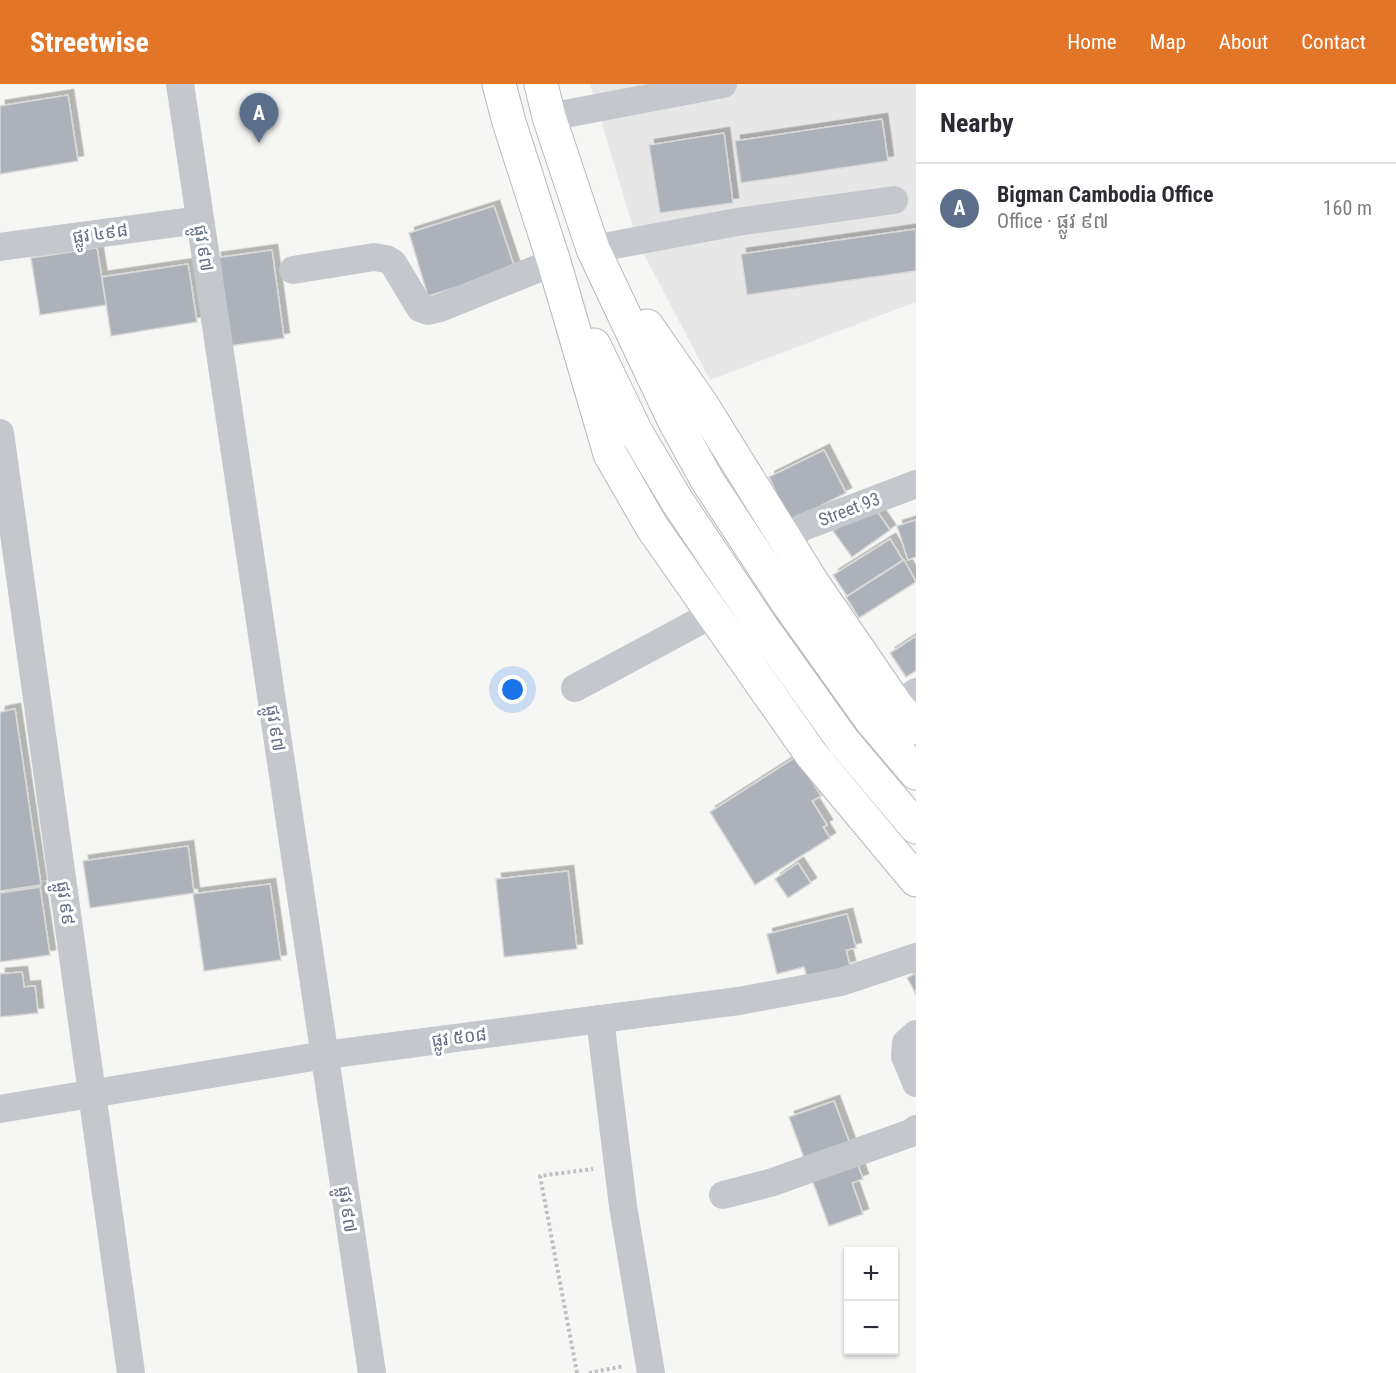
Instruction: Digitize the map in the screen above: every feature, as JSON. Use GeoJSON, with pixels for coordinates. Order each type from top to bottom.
{"type":"FeatureCollection","features":[{"type":"Feature","properties":{"kind":"highway"},"geometry":{"type":"LineString","coordinates":[[499,84],[610,454],[652,527],[811,754],[916,880]]}},
{"type":"Feature","properties":{"kind":"highway"},"geometry":{"type":"LineString","coordinates":[[541,84],[549,117],[593,249],[673,418],[707,480],[787,602],[871,720],[916,773]]}},
{"type":"Feature","properties":{"kind":"highway"},"geometry":{"type":"LineString","coordinates":[[593,249],[702,405],[818,591],[910,709]]}},
{"type":"Feature","properties":{"kind":"highway"},"geometry":{"type":"LineString","coordinates":[[554,262],[636,432],[677,501],[759,623],[844,742],[916,827]]}},
{"type":"Feature","properties":{"kind":"street","name":"ផ្លូវ ៩៧"},"geometry":{"type":"LineString","coordinates":[[180,84],[372,1373]]}},
{"type":"Feature","properties":{"kind":"street"},"geometry":{"type":"LineString","coordinates":[[549,117],[627,92],[723,84]]}},
{"type":"Feature","properties":{"kind":"street"},"geometry":{"type":"LineString","coordinates":[[593,249],[737,222],[894,200]]}},
{"type":"Feature","properties":{"kind":"street","name":"ផ្លូវ ៤៩៨"},"geometry":{"type":"LineString","coordinates":[[0,247],[199,220]]}},
{"type":"Feature","properties":{"kind":"street"},"geometry":{"type":"LineString","coordinates":[[294,270],[374,257],[386,259],[393,263],[420,308],[428,311],[554,262]]}},
{"type":"Feature","properties":{"kind":"street","name":"ផ្លូវ ៩៩"},"geometry":{"type":"LineString","coordinates":[[0,433],[132,1373]]}},
{"type":"Feature","properties":{"kind":"street","name":"Street 93"},"geometry":{"type":"LineString","coordinates":[[786,540],[803,527],[916,484]]}},
{"type":"Feature","properties":{"kind":"street"},"geometry":{"type":"LineString","coordinates":[[574,688],[696,623],[711,612]]}},
{"type":"Feature","properties":{"kind":"street","name":"ផ្លូវ ៥០៨"},"geometry":{"type":"LineString","coordinates":[[0,1109],[325,1055],[739,1002],[830,984],[916,957]]}},
{"type":"Feature","properties":{"kind":"street"},"geometry":{"type":"LineString","coordinates":[[600,1020],[618,1166],[650,1367]]}},
{"type":"Feature","properties":{"kind":"street"},"geometry":{"type":"LineString","coordinates":[[916,1034],[906,1042],[905,1056],[916,1083]]}},
{"type":"Feature","properties":{"kind":"street"},"geometry":{"type":"LineString","coordinates":[[723,1195],[770,1183],[916,1129]]}},
{"type":"Feature","properties":{"kind":"path"},"geometry":{"type":"LineString","coordinates":[[577,1373],[540,1176],[618,1166]]}},
{"type":"Feature","properties":{"kind":"path"},"geometry":{"type":"LineString","coordinates":[[589,1373],[650,1367]]}},
{"type":"Feature","properties":{"kind":"shaded area"},"geometry":{"type":"Polygon","coordinates":[[[590,84],[916,84],[916,302],[710,380],[637,241],[590,84]]]}},
{"type":"Feature","properties":{"kind":"building"},"geometry":{"type":"Polygon","coordinates":[[[68,95],[78,161],[0,174],[0,106],[68,95]]]}},
{"type":"Feature","properties":{"kind":"building"},"geometry":{"type":"Polygon","coordinates":[[[882,119],[888,161],[741,183],[735,141],[882,119]]]}},
{"type":"Feature","properties":{"kind":"building"},"geometry":{"type":"Polygon","coordinates":[[[724,133],[733,203],[660,213],[649,145],[724,133]]]}},
{"type":"Feature","properties":{"kind":"building"},"geometry":{"type":"Polygon","coordinates":[[[494,206],[515,269],[428,296],[409,233],[494,206]]]}},
{"type":"Feature","properties":{"kind":"building"},"geometry":{"type":"Polygon","coordinates":[[[916,229],[916,271],[747,295],[741,254],[916,229]]]}},
{"type":"Feature","properties":{"kind":"building"},"geometry":{"type":"Polygon","coordinates":[[[97,248],[106,305],[40,315],[31,258],[97,248]]]}},
{"type":"Feature","properties":{"kind":"building"},"geometry":{"type":"Polygon","coordinates":[[[272,250],[284,338],[229,346],[216,258],[272,250]]]}},
{"type":"Feature","properties":{"kind":"building"},"geometry":{"type":"Polygon","coordinates":[[[188,264],[197,322],[111,336],[102,277],[188,264]]]}},
{"type":"Feature","properties":{"kind":"building"},"geometry":{"type":"Polygon","coordinates":[[[824,450],[846,493],[790,521],[769,477],[824,450]]]}},
{"type":"Feature","properties":{"kind":"building"},"geometry":{"type":"Polygon","coordinates":[[[872,504],[890,530],[852,557],[833,531],[872,504]]]}},
{"type":"Feature","properties":{"kind":"building"},"geometry":{"type":"Polygon","coordinates":[[[916,520],[916,557],[908,560],[897,526],[916,520]]]}},
{"type":"Feature","properties":{"kind":"building"},"geometry":{"type":"Polygon","coordinates":[[[890,539],[903,560],[847,596],[833,575],[890,539]]]}},
{"type":"Feature","properties":{"kind":"building"},"geometry":{"type":"Polygon","coordinates":[[[904,560],[916,582],[859,618],[846,597],[904,560]]]}},
{"type":"Feature","properties":{"kind":"building"},"geometry":{"type":"Polygon","coordinates":[[[916,636],[916,671],[906,677],[890,653],[916,636]]]}},
{"type":"Feature","properties":{"kind":"building"},"geometry":{"type":"Polygon","coordinates":[[[15,709],[41,885],[0,891],[0,712],[15,709]]]}},
{"type":"Feature","properties":{"kind":"building"},"geometry":{"type":"Polygon","coordinates":[[[796,757],[821,796],[812,801],[827,825],[823,827],[830,838],[755,885],[710,812],[796,757]]]}},
{"type":"Feature","properties":{"kind":"building"},"geometry":{"type":"Polygon","coordinates":[[[188,846],[194,893],[90,908],[83,861],[188,846]]]}},
{"type":"Feature","properties":{"kind":"building"},"geometry":{"type":"Polygon","coordinates":[[[798,863],[811,883],[788,898],[775,879],[798,863]]]}},
{"type":"Feature","properties":{"kind":"building"},"geometry":{"type":"Polygon","coordinates":[[[568,871],[577,949],[504,957],[496,879],[568,871]]]}},
{"type":"Feature","properties":{"kind":"building"},"geometry":{"type":"Polygon","coordinates":[[[270,884],[281,960],[204,971],[193,894],[270,884]]]}},
{"type":"Feature","properties":{"kind":"building"},"geometry":{"type":"Polygon","coordinates":[[[40,887],[50,955],[0,962],[0,893],[40,887]]]}},
{"type":"Feature","properties":{"kind":"building"},"geometry":{"type":"Polygon","coordinates":[[[847,914],[856,948],[846,950],[850,966],[807,977],[804,967],[777,974],[767,934],[847,914]]]}},
{"type":"Feature","properties":{"kind":"building"},"geometry":{"type":"Polygon","coordinates":[[[22,972],[24,987],[35,986],[38,1013],[0,1017],[0,974],[22,972]]]}},
{"type":"Feature","properties":{"kind":"building"},"geometry":{"type":"Polygon","coordinates":[[[916,973],[916,994],[907,978],[916,973]]]}},
{"type":"Feature","properties":{"kind":"building"},"geometry":{"type":"Polygon","coordinates":[[[834,1101],[863,1179],[852,1183],[863,1214],[829,1226],[789,1117],[834,1101]]]}},
{"type":"Feature","properties":{"kind":"place","name":"Bigman Cambodia Office"},"geometry":{"type":"Point","coordinates":[259,143]}}]}
